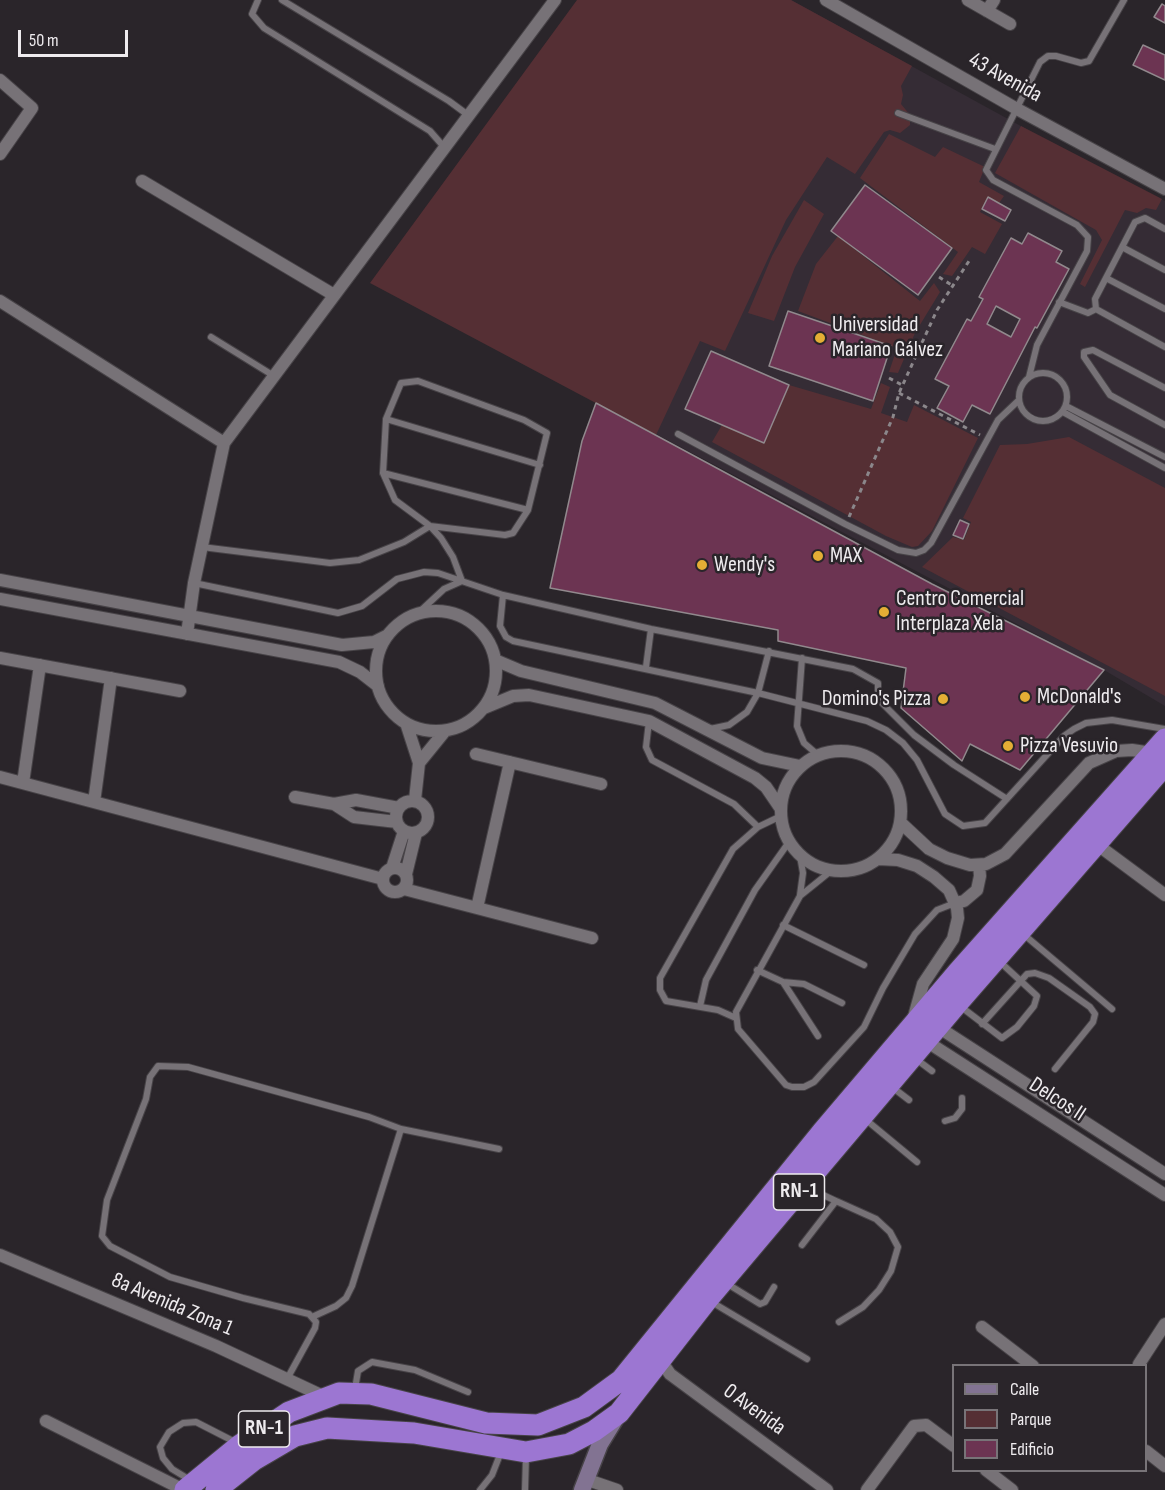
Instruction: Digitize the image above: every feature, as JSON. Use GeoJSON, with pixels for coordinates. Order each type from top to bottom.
{"type":"FeatureCollection","features":[{"type":"Feature","properties":{"kind":"highway","name":"RN-1"},"geometry":{"type":"LineString","coordinates":[[188,1488],[240,1445],[290,1412],[325,1397],[354,1392],[372,1394],[486,1423],[538,1425],[584,1407],[621,1380],[822,1132],[957,1004],[1095,843],[1162,757]]}},
{"type":"Feature","properties":{"kind":"highway","name":"RN-1"},"geometry":{"type":"LineString","coordinates":[[216,1490],[254,1460],[295,1436],[327,1428],[414,1433],[526,1452],[569,1444],[594,1431],[619,1413],[708,1299],[889,1085],[922,1038],[1162,757]]}},
{"type":"Feature","properties":{"kind":"highway"},"geometry":{"type":"LineString","coordinates":[[353,1429],[360,1414],[354,1392]]}},
{"type":"Feature","properties":{"kind":"highway"},"geometry":{"type":"LineString","coordinates":[[325,1397],[327,1428]]}},
{"type":"Feature","properties":{"kind":"street"},"geometry":{"type":"LineString","coordinates":[[187,634],[194,583],[224,443],[555,0]]}},
{"type":"Feature","properties":{"kind":"street","name":"43 Avenida"},"geometry":{"type":"LineString","coordinates":[[826,0],[1017,109],[1165,189]]}},
{"type":"Feature","properties":{"kind":"street"},"geometry":{"type":"LineString","coordinates":[[968,0],[991,5],[1010,24]]}},
{"type":"Feature","properties":{"kind":"street"},"geometry":{"type":"LineString","coordinates":[[0,80],[32,108],[0,154]]}},
{"type":"Feature","properties":{"kind":"street"},"geometry":{"type":"LineString","coordinates":[[142,181],[334,295]]}},
{"type":"Feature","properties":{"kind":"street"},"geometry":{"type":"LineString","coordinates":[[0,301],[224,443]]}},
{"type":"Feature","properties":{"kind":"street"},"geometry":{"type":"LineString","coordinates":[[0,580],[342,645],[366,644],[388,635],[405,620],[427,612],[450,612],[471,622],[487,638],[495,660],[495,685],[484,708]]}},
{"type":"Feature","properties":{"kind":"street"},"geometry":{"type":"LineString","coordinates":[[0,599],[339,662],[360,672],[378,686]]}},
{"type":"Feature","properties":{"kind":"street"},"geometry":{"type":"LineString","coordinates":[[388,635],[380,651],[376,668],[378,686],[388,707],[405,723],[424,731],[445,731],[466,723],[484,708],[513,696],[529,695],[649,721],[756,778],[766,787],[781,813],[789,842],[800,856],[814,865],[831,871],[856,870],[878,859],[892,843],[900,822],[901,801],[893,780],[880,764],[861,753],[839,750],[818,755],[800,766],[783,793],[781,813]]}},
{"type":"Feature","properties":{"kind":"street"},"geometry":{"type":"LineString","coordinates":[[0,658],[180,691]]}},
{"type":"Feature","properties":{"kind":"street"},"geometry":{"type":"LineString","coordinates":[[495,660],[520,671],[655,703],[762,758],[800,766]]}},
{"type":"Feature","properties":{"kind":"street"},"geometry":{"type":"LineString","coordinates":[[23,783],[40,665]]}},
{"type":"Feature","properties":{"kind":"street"},"geometry":{"type":"LineString","coordinates":[[94,802],[111,678]]}},
{"type":"Feature","properties":{"kind":"street"},"geometry":{"type":"LineString","coordinates":[[405,723],[419,764],[415,800]]}},
{"type":"Feature","properties":{"kind":"street"},"geometry":{"type":"LineString","coordinates":[[419,764],[445,731]]}},
{"type":"Feature","properties":{"kind":"street"},"geometry":{"type":"LineString","coordinates":[[900,822],[929,849],[970,865],[979,865],[995,861],[1005,854],[1089,763],[1116,751],[1132,750],[1162,757]]}},
{"type":"Feature","properties":{"kind":"street"},"geometry":{"type":"LineString","coordinates":[[476,754],[601,784]]}},
{"type":"Feature","properties":{"kind":"street"},"geometry":{"type":"LineString","coordinates":[[477,908],[510,762]]}},
{"type":"Feature","properties":{"kind":"street"},"geometry":{"type":"LineString","coordinates":[[0,777],[383,879]]}},
{"type":"Feature","properties":{"kind":"street"},"geometry":{"type":"LineString","coordinates":[[295,797],[334,804],[356,800],[399,808]]}},
{"type":"Feature","properties":{"kind":"street"},"geometry":{"type":"LineString","coordinates":[[334,804],[354,817],[406,829],[425,827],[429,816],[425,806],[415,800],[403,803],[399,808]]}},
{"type":"Feature","properties":{"kind":"street"},"geometry":{"type":"LineString","coordinates":[[399,808],[406,829],[407,881],[404,889]]}},
{"type":"Feature","properties":{"kind":"street"},"geometry":{"type":"LineString","coordinates":[[406,829],[392,868],[386,872],[383,879],[384,886],[390,891],[397,892],[404,889],[592,938]]}},
{"type":"Feature","properties":{"kind":"street"},"geometry":{"type":"LineString","coordinates":[[1095,843],[1165,895]]}},
{"type":"Feature","properties":{"kind":"street"},"geometry":{"type":"LineString","coordinates":[[878,859],[898,860],[917,866],[942,883],[955,903],[957,929],[953,939],[923,984],[922,1038]]}},
{"type":"Feature","properties":{"kind":"street"},"geometry":{"type":"LineString","coordinates":[[955,903],[964,901],[977,890],[980,876],[979,865]]}},
{"type":"Feature","properties":{"kind":"street"},"geometry":{"type":"LineString","coordinates":[[392,868],[400,869],[406,874]]}},
{"type":"Feature","properties":{"kind":"street","name":"Delcos II"},"geometry":{"type":"LineString","coordinates":[[922,1038],[1165,1174]]}},
{"type":"Feature","properties":{"kind":"street","name":"Delcos II"},"geometry":{"type":"LineString","coordinates":[[922,1038],[1165,1195]]}},
{"type":"Feature","properties":{"kind":"street","name":"8a Avenida Zona 1"},"geometry":{"type":"LineString","coordinates":[[0,1255],[216,1346],[325,1397]]}},
{"type":"Feature","properties":{"kind":"street"},"geometry":{"type":"LineString","coordinates":[[1139,1364],[1164,1326]]}},
{"type":"Feature","properties":{"kind":"street"},"geometry":{"type":"LineString","coordinates":[[982,1327],[1032,1364]]}},
{"type":"Feature","properties":{"kind":"street","name":"0 Avenida"},"geometry":{"type":"LineString","coordinates":[[661,1361],[670,1374],[827,1490]]}},
{"type":"Feature","properties":{"kind":"street"},"geometry":{"type":"LineString","coordinates":[[616,1490],[583,1484],[600,1444],[619,1413]]}},
{"type":"Feature","properties":{"kind":"street"},"geometry":{"type":"LineString","coordinates":[[46,1421],[188,1488]]}},
{"type":"Feature","properties":{"kind":"street"},"geometry":{"type":"LineString","coordinates":[[867,1490],[914,1426],[926,1425],[952,1444]]}},
{"type":"Feature","properties":{"kind":"street"},"geometry":{"type":"LineString","coordinates":[[1147,1452],[1165,1466]]}},
{"type":"Feature","properties":{"kind":"street"},"geometry":{"type":"LineString","coordinates":[[989,1472],[1012,1490]]}},
{"type":"Feature","properties":{"kind":"lane"},"geometry":{"type":"LineString","coordinates":[[258,0],[252,15],[264,28],[430,131],[444,147]]}},
{"type":"Feature","properties":{"kind":"lane"},"geometry":{"type":"LineString","coordinates":[[282,0],[449,101],[468,115]]}},
{"type":"Feature","properties":{"kind":"lane"},"geometry":{"type":"LineString","coordinates":[[1029,377],[1044,373],[1058,378],[1067,391],[1066,406],[1062,412],[1049,421],[1033,420],[1021,408],[1019,400],[1021,387],[1029,377],[1037,345],[1087,251],[1088,237],[1077,225],[989,177],[986,170],[994,149],[1040,62],[1048,56],[1081,63],[1089,61],[1124,0]]}},
{"type":"Feature","properties":{"kind":"lane"},"geometry":{"type":"LineString","coordinates":[[898,113],[994,149]]}},
{"type":"Feature","properties":{"kind":"lane"},"geometry":{"type":"LineString","coordinates":[[1096,309],[1095,299],[1135,222],[1145,218],[1165,229]]}},
{"type":"Feature","properties":{"kind":"lane"},"geometry":{"type":"LineString","coordinates":[[1122,247],[1165,270]]}},
{"type":"Feature","properties":{"kind":"lane"},"geometry":{"type":"LineString","coordinates":[[1106,278],[1165,309]]}},
{"type":"Feature","properties":{"kind":"lane"},"geometry":{"type":"LineString","coordinates":[[1059,302],[1088,313],[1096,309]]}},
{"type":"Feature","properties":{"kind":"lane"},"geometry":{"type":"LineString","coordinates":[[1096,309],[1165,347]]}},
{"type":"Feature","properties":{"kind":"lane"},"geometry":{"type":"LineString","coordinates":[[211,337],[274,376]]}},
{"type":"Feature","properties":{"kind":"lane"},"geometry":{"type":"LineString","coordinates":[[1165,388],[1093,350],[1084,352],[1084,357],[1110,395],[1165,425]]}},
{"type":"Feature","properties":{"kind":"lane"},"geometry":{"type":"LineString","coordinates":[[202,547],[330,562],[359,560],[404,542],[430,526],[505,536],[519,528],[528,510],[547,433],[524,420],[418,381],[401,383],[386,419],[383,473],[395,500],[430,526],[453,557],[462,581]]}},
{"type":"Feature","properties":{"kind":"lane"},"geometry":{"type":"LineString","coordinates":[[678,434],[845,524],[898,550],[916,553],[924,550],[937,533],[987,438],[1005,410],[1019,400]]}},
{"type":"Feature","properties":{"kind":"lane"},"geometry":{"type":"LineString","coordinates":[[1066,406],[1165,457]]}},
{"type":"Feature","properties":{"kind":"lane"},"geometry":{"type":"LineString","coordinates":[[1062,412],[1164,466]]}},
{"type":"Feature","properties":{"kind":"lane"},"geometry":{"type":"LineString","coordinates":[[386,419],[540,465]]}},
{"type":"Feature","properties":{"kind":"lane"},"geometry":{"type":"LineString","coordinates":[[383,473],[528,510]]}},
{"type":"Feature","properties":{"kind":"lane"},"geometry":{"type":"LineString","coordinates":[[194,583],[338,613],[355,610],[391,582],[410,574],[438,573],[503,595],[651,629],[853,669],[878,683],[878,699],[914,735],[954,765],[1007,799]]}},
{"type":"Feature","properties":{"kind":"lane"},"geometry":{"type":"LineString","coordinates":[[416,616],[436,595],[462,581]]}},
{"type":"Feature","properties":{"kind":"lane"},"geometry":{"type":"LineString","coordinates":[[503,595],[500,626],[509,639],[758,693],[867,721],[886,730],[903,743],[917,760],[945,814],[956,824],[971,827],[985,823],[1064,736],[1086,723],[1112,720],[1165,729]]}},
{"type":"Feature","properties":{"kind":"lane"},"geometry":{"type":"LineString","coordinates":[[646,667],[651,629]]}},
{"type":"Feature","properties":{"kind":"lane"},"geometry":{"type":"LineString","coordinates":[[706,729],[729,726],[739,720],[754,703],[769,651]]}},
{"type":"Feature","properties":{"kind":"lane"},"geometry":{"type":"LineString","coordinates":[[802,658],[796,717],[800,735],[818,755]]}},
{"type":"Feature","properties":{"kind":"lane"},"geometry":{"type":"LineString","coordinates":[[649,721],[646,747],[652,760],[734,804],[758,827]]}},
{"type":"Feature","properties":{"kind":"lane"},"geometry":{"type":"LineString","coordinates":[[736,1018],[700,1006],[666,1001],[660,990],[660,978],[732,849],[758,827],[781,813]]}},
{"type":"Feature","properties":{"kind":"lane"},"geometry":{"type":"LineString","coordinates":[[700,1006],[702,993],[712,970],[755,890],[789,842]]}},
{"type":"Feature","properties":{"kind":"lane"},"geometry":{"type":"LineString","coordinates":[[800,856],[803,873],[800,896]]}},
{"type":"Feature","properties":{"kind":"lane"},"geometry":{"type":"LineString","coordinates":[[831,871],[800,896],[738,1006],[736,1018],[738,1029],[786,1085],[798,1088],[809,1085],[864,1027],[901,956],[927,919],[937,910],[955,903]]}},
{"type":"Feature","properties":{"kind":"lane"},"geometry":{"type":"LineString","coordinates":[[783,925],[864,965]]}},
{"type":"Feature","properties":{"kind":"lane"},"geometry":{"type":"LineString","coordinates":[[1020,931],[1112,1009]]}},
{"type":"Feature","properties":{"kind":"lane"},"geometry":{"type":"LineString","coordinates":[[957,1004],[1002,1038],[1017,1027],[1034,1006],[1037,996],[996,959]]}},
{"type":"Feature","properties":{"kind":"lane"},"geometry":{"type":"LineString","coordinates":[[757,970],[783,982],[804,984],[842,1003]]}},
{"type":"Feature","properties":{"kind":"lane"},"geometry":{"type":"LineString","coordinates":[[982,1024],[1019,980],[1027,974],[1044,975],[1090,1006],[1095,1014],[1093,1022],[1055,1069]]}},
{"type":"Feature","properties":{"kind":"lane"},"geometry":{"type":"LineString","coordinates":[[783,982],[818,1036]]}},
{"type":"Feature","properties":{"kind":"lane"},"geometry":{"type":"LineString","coordinates":[[922,1038],[932,1071]]}},
{"type":"Feature","properties":{"kind":"lane"},"geometry":{"type":"LineString","coordinates":[[287,1379],[315,1328],[316,1322],[309,1314],[170,1277],[110,1246],[102,1236],[107,1200],[146,1099],[150,1077],[158,1066],[188,1067],[369,1117],[401,1129],[499,1149]]}},
{"type":"Feature","properties":{"kind":"lane"},"geometry":{"type":"LineString","coordinates":[[889,1085],[909,1100]]}},
{"type":"Feature","properties":{"kind":"lane"},"geometry":{"type":"LineString","coordinates":[[945,1121],[955,1118],[962,1109],[962,1098]]}},
{"type":"Feature","properties":{"kind":"lane"},"geometry":{"type":"LineString","coordinates":[[862,1117],[916,1162]]}},
{"type":"Feature","properties":{"kind":"lane"},"geometry":{"type":"LineString","coordinates":[[312,1317],[336,1306],[346,1298],[352,1286],[401,1129]]}},
{"type":"Feature","properties":{"kind":"lane"},"geometry":{"type":"LineString","coordinates":[[808,1180],[819,1192],[836,1202],[876,1219],[890,1232],[898,1247],[891,1271],[879,1290],[863,1307],[839,1322]]}},
{"type":"Feature","properties":{"kind":"lane"},"geometry":{"type":"LineString","coordinates":[[802,1245],[836,1202]]}},
{"type":"Feature","properties":{"kind":"lane"},"geometry":{"type":"LineString","coordinates":[[723,1281],[760,1304],[765,1302],[774,1287]]}},
{"type":"Feature","properties":{"kind":"lane"},"geometry":{"type":"LineString","coordinates":[[708,1299],[807,1359]]}},
{"type":"Feature","properties":{"kind":"lane"},"geometry":{"type":"LineString","coordinates":[[354,1392],[358,1371],[372,1362],[414,1370],[468,1392]]}},
{"type":"Feature","properties":{"kind":"lane"},"geometry":{"type":"LineString","coordinates":[[188,1488],[163,1458],[160,1447],[169,1432],[183,1423],[196,1422],[240,1445]]}},
{"type":"Feature","properties":{"kind":"lane"},"geometry":{"type":"LineString","coordinates":[[480,1490],[492,1475],[502,1449]]}},
{"type":"Feature","properties":{"kind":"lane"},"geometry":{"type":"LineString","coordinates":[[525,1490],[526,1452]]}},
{"type":"Feature","properties":{"kind":"path"},"geometry":{"type":"LineString","coordinates":[[845,524],[893,417],[902,385],[937,310],[971,258]]}},
{"type":"Feature","properties":{"kind":"path"},"geometry":{"type":"LineString","coordinates":[[939,277],[952,286]]}},
{"type":"Feature","properties":{"kind":"path"},"geometry":{"type":"LineString","coordinates":[[889,378],[902,385]]}},
{"type":"Feature","properties":{"kind":"path"},"geometry":{"type":"LineString","coordinates":[[899,393],[987,438]]}},
{"type":"Feature","properties":{"kind":"shaded area","name":"Universidad Mariano Gálvez"},"geometry":{"type":"Polygon","coordinates":[[[577,0],[791,0],[1081,159],[1165,201],[1165,706],[1104,670],[580,394],[577,0]]]}},
{"type":"Feature","properties":{"kind":"green space"},"geometry":{"type":"Polygon","coordinates":[[[577,0],[791,0],[912,66],[901,86],[903,95],[901,104],[910,115],[910,125],[900,133],[890,130],[884,132],[855,174],[827,157],[786,220],[725,351],[700,341],[656,435],[370,283],[577,0]]]}},
{"type":"Feature","properties":{"kind":"green space"},"geometry":{"type":"Polygon","coordinates":[[[1021,126],[1162,199],[1156,210],[1146,208],[1137,213],[1125,210],[1085,287],[1080,284],[1102,240],[1096,230],[995,173],[1021,126]]]}},
{"type":"Feature","properties":{"kind":"green space"},"geometry":{"type":"Polygon","coordinates":[[[889,134],[935,157],[943,147],[985,167],[979,182],[1004,196],[999,203],[988,197],[980,212],[1002,224],[985,254],[972,247],[952,276],[943,274],[958,252],[860,178],[889,134]]]}},
{"type":"Feature","properties":{"kind":"green space"},"geometry":{"type":"Polygon","coordinates":[[[804,200],[824,214],[795,267],[774,321],[748,313],[772,256],[804,200]]]}},
{"type":"Feature","properties":{"kind":"green space"},"geometry":{"type":"Polygon","coordinates":[[[838,236],[920,301],[934,283],[940,292],[915,333],[898,373],[889,372],[897,348],[798,311],[816,264],[838,236]]]}},
{"type":"Feature","properties":{"kind":"green space"},"geometry":{"type":"Polygon","coordinates":[[[881,383],[890,387],[881,413],[907,422],[914,405],[978,438],[932,531],[918,546],[912,547],[886,536],[712,442],[722,425],[764,443],[789,385],[871,409],[881,383]]]}},
{"type":"Feature","properties":{"kind":"green space"},"geometry":{"type":"Polygon","coordinates":[[[1069,437],[1165,488],[1165,696],[922,567],[953,537],[964,540],[971,522],[963,518],[1000,445],[1027,444],[1069,437]]]}},
{"type":"Feature","properties":{"kind":"building"},"geometry":{"type":"Polygon","coordinates":[[[1162,4],[1165,6],[1165,23],[1154,17],[1162,4]]]}},
{"type":"Feature","properties":{"kind":"building"},"geometry":{"type":"Polygon","coordinates":[[[1143,45],[1165,55],[1165,80],[1133,65],[1143,45]]]}},
{"type":"Feature","properties":{"kind":"building"},"geometry":{"type":"Polygon","coordinates":[[[865,185],[952,248],[918,295],[831,231],[865,185]]]}},
{"type":"Feature","properties":{"kind":"building"},"geometry":{"type":"Polygon","coordinates":[[[988,197],[1011,210],[1005,221],[982,209],[988,197]]]}},
{"type":"Feature","properties":{"kind":"building"},"geometry":{"type":"Polygon","coordinates":[[[1028,233],[1062,251],[1056,262],[1069,269],[1037,328],[1035,327],[990,414],[972,405],[963,422],[937,408],[949,386],[935,379],[967,319],[971,321],[983,299],[979,297],[1011,238],[1022,244],[1028,233]],[[996,306],[987,324],[1011,337],[1020,319],[996,306]]]}},
{"type":"Feature","properties":{"kind":"building"},"geometry":{"type":"Polygon","coordinates":[[[788,311],[891,346],[873,401],[769,366],[788,311]]]}},
{"type":"Feature","properties":{"kind":"building"},"geometry":{"type":"Polygon","coordinates":[[[711,351],[789,385],[764,443],[685,409],[711,351]]]}},
{"type":"Feature","properties":{"kind":"building"},"geometry":{"type":"Polygon","coordinates":[[[596,403],[932,584],[1104,670],[1020,770],[970,744],[962,761],[901,708],[906,668],[778,641],[778,630],[550,588],[582,441],[596,403]]]}},
{"type":"Feature","properties":{"kind":"building"},"geometry":{"type":"Polygon","coordinates":[[[960,520],[969,524],[963,539],[953,535],[960,520]]]}},
{"type":"Feature","properties":{"kind":"place","name":"Universidad Mariano Gálvez"},"geometry":{"type":"Point","coordinates":[820,338]}},
{"type":"Feature","properties":{"kind":"place","name":"MAX"},"geometry":{"type":"Point","coordinates":[818,556]}},
{"type":"Feature","properties":{"kind":"place","name":"Wendy's"},"geometry":{"type":"Point","coordinates":[702,565]}},
{"type":"Feature","properties":{"kind":"place","name":"Centro Comercial Interplaza Xela"},"geometry":{"type":"Point","coordinates":[884,612]}},
{"type":"Feature","properties":{"kind":"place","name":"McDonald's"},"geometry":{"type":"Point","coordinates":[1025,697]}},
{"type":"Feature","properties":{"kind":"place","name":"Domino's Pizza"},"geometry":{"type":"Point","coordinates":[943,699]}},
{"type":"Feature","properties":{"kind":"place","name":"Pizza Vesuvio"},"geometry":{"type":"Point","coordinates":[1008,746]}}]}
